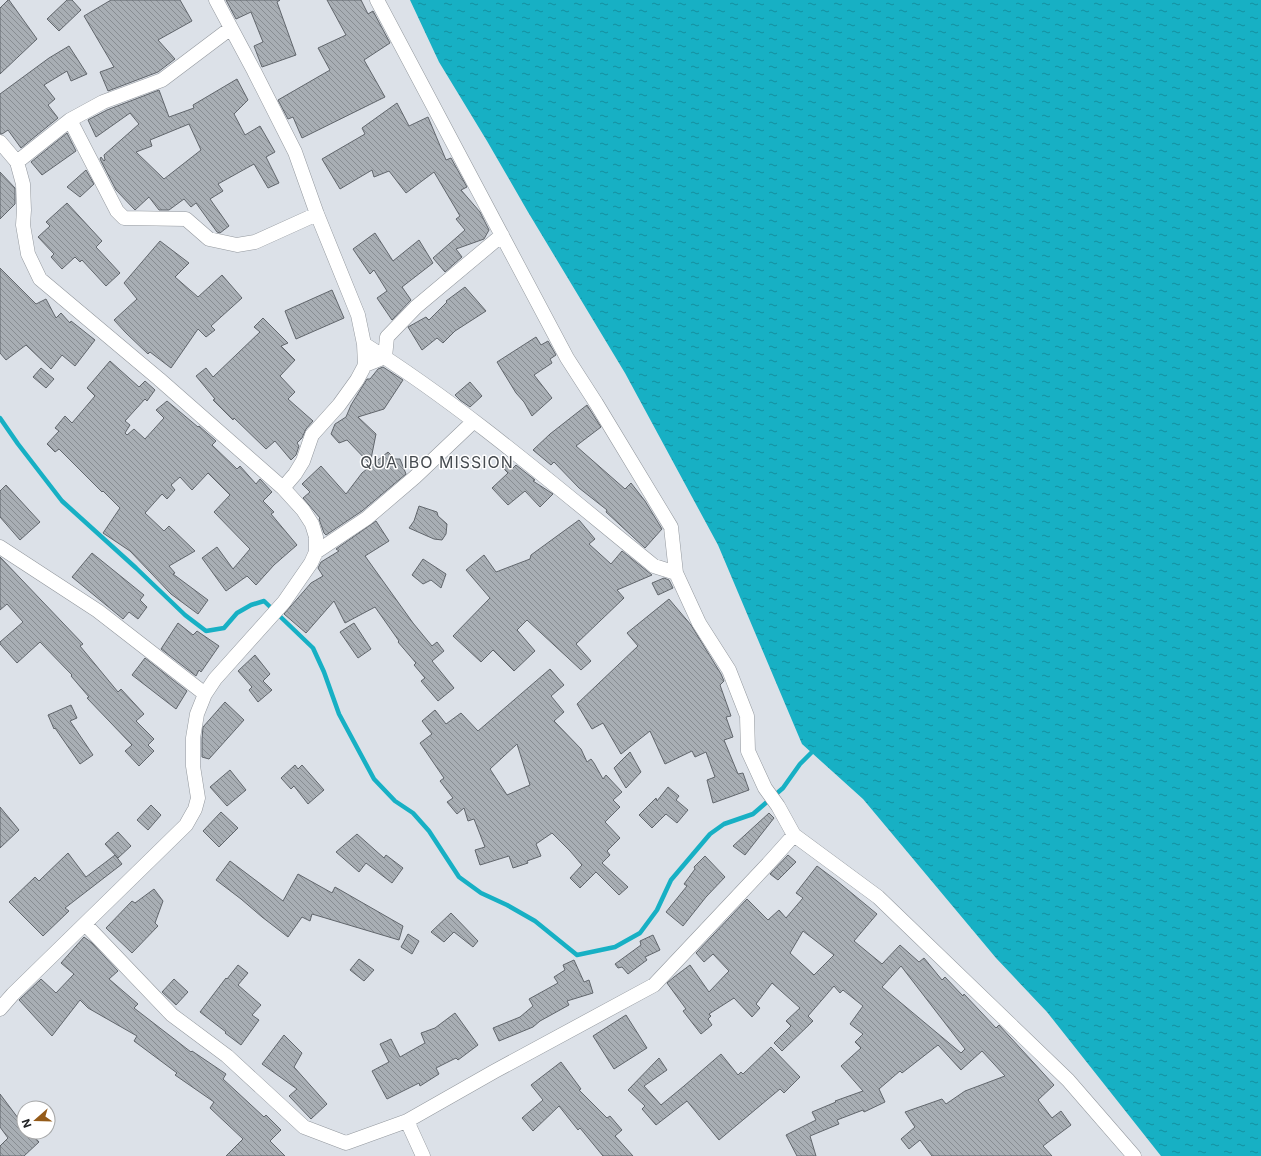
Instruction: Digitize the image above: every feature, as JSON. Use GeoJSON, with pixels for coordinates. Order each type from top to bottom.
{"type":"FeatureCollection","features":[{"type":"Feature","properties":{"kind":"street"},"geometry":{"type":"LineString","coordinates":[[216,0],[270,101],[295,152],[317,214],[358,315],[364,344],[365,365],[357,380],[339,404],[312,435],[303,461],[295,474],[283,488]]}},
{"type":"Feature","properties":{"kind":"street"},"geometry":{"type":"LineString","coordinates":[[377,0],[567,358],[671,527],[676,573],[699,623],[729,670],[747,716],[748,751],[764,788],[778,806],[794,835],[878,897],[1068,1080],[1134,1156]]}},
{"type":"Feature","properties":{"kind":"street"},"geometry":{"type":"LineString","coordinates":[[17,162],[70,120],[103,102],[162,80],[232,28]]}},
{"type":"Feature","properties":{"kind":"street"},"geometry":{"type":"LineString","coordinates":[[70,120],[117,211],[124,218],[186,219],[209,238],[237,245],[255,242],[317,214]]}},
{"type":"Feature","properties":{"kind":"street"},"geometry":{"type":"LineString","coordinates":[[0,142],[17,162],[23,184],[23,225],[28,254],[40,279],[159,379],[283,488],[312,524],[316,537],[316,552],[311,563],[282,604],[215,679],[205,694],[197,714],[193,738],[193,766],[198,798],[195,809],[186,825],[0,1009]]}},
{"type":"Feature","properties":{"kind":"street"},"geometry":{"type":"LineString","coordinates":[[385,357],[387,337],[416,307],[502,235]]}},
{"type":"Feature","properties":{"kind":"street"},"geometry":{"type":"LineString","coordinates":[[364,344],[385,357],[474,421],[654,566],[676,573]]}},
{"type":"Feature","properties":{"kind":"street"},"geometry":{"type":"LineString","coordinates":[[365,365],[385,357]]}},
{"type":"Feature","properties":{"kind":"street"},"geometry":{"type":"LineString","coordinates":[[316,552],[367,518],[415,477],[474,421]]}},
{"type":"Feature","properties":{"kind":"street"},"geometry":{"type":"LineString","coordinates":[[0,547],[98,611],[205,694]]}},
{"type":"Feature","properties":{"kind":"street"},"geometry":{"type":"LineString","coordinates":[[85,924],[172,1015],[227,1056],[304,1127],[346,1143],[407,1121],[495,1071],[654,985],[794,835]]}},
{"type":"Feature","properties":{"kind":"street"},"geometry":{"type":"LineString","coordinates":[[407,1121],[423,1156]]}},
{"type":"Feature","properties":{"kind":"water"},"geometry":{"type":"Polygon","coordinates":[[[410,0],[1261,0],[1261,1156],[1161,1156],[1047,1012],[996,958],[863,799],[802,744],[718,545],[625,373],[439,62],[410,0]]]}},
{"type":"Feature","properties":{"kind":"building"},"geometry":{"type":"Polygon","coordinates":[[[8,0],[37,39],[0,74],[0,8],[8,0]]]}},
{"type":"Feature","properties":{"kind":"building"},"geometry":{"type":"Polygon","coordinates":[[[67,0],[72,0],[81,10],[59,31],[47,19],[67,0]]]}},
{"type":"Feature","properties":{"kind":"building"},"geometry":{"type":"Polygon","coordinates":[[[111,0],[180,0],[192,21],[158,40],[175,59],[158,72],[108,91],[100,72],[114,67],[84,16],[111,0]]]}},
{"type":"Feature","properties":{"kind":"building"},"geometry":{"type":"Polygon","coordinates":[[[226,0],[280,0],[277,2],[296,55],[262,67],[254,46],[263,42],[251,12],[236,19],[226,0]]]}},
{"type":"Feature","properties":{"kind":"building"},"geometry":{"type":"Polygon","coordinates":[[[327,0],[361,0],[368,14],[373,11],[390,43],[364,60],[385,97],[302,138],[293,117],[288,119],[278,100],[330,70],[318,48],[346,35],[327,0]]]}},
{"type":"Feature","properties":{"kind":"building"},"geometry":{"type":"Polygon","coordinates":[[[69,46],[87,74],[71,81],[67,71],[44,85],[55,99],[48,105],[58,118],[21,148],[8,130],[0,134],[0,94],[49,58],[69,46]]]}},
{"type":"Feature","properties":{"kind":"building"},"geometry":{"type":"Polygon","coordinates":[[[237,79],[248,100],[234,114],[245,135],[260,126],[275,152],[266,157],[279,183],[268,188],[254,164],[218,184],[223,191],[210,199],[229,226],[220,233],[217,232],[196,203],[191,207],[184,199],[169,210],[159,210],[149,197],[135,210],[116,190],[100,159],[101,157],[104,161],[104,155],[139,124],[130,113],[96,137],[88,120],[107,110],[159,90],[169,117],[194,108],[193,105],[237,79]],[[189,124],[150,140],[152,146],[136,152],[164,179],[201,150],[189,124]]]}},
{"type":"Feature","properties":{"kind":"building"},"geometry":{"type":"Polygon","coordinates":[[[397,103],[409,126],[428,117],[446,160],[451,158],[467,187],[461,190],[480,212],[489,230],[484,239],[456,249],[462,257],[445,272],[433,258],[465,230],[456,219],[460,216],[434,172],[406,193],[389,171],[374,177],[372,170],[340,189],[322,159],[365,134],[362,128],[397,103]]]}},
{"type":"Feature","properties":{"kind":"building"},"geometry":{"type":"Polygon","coordinates":[[[67,133],[76,151],[42,175],[31,162],[67,133]]]}},
{"type":"Feature","properties":{"kind":"building"},"geometry":{"type":"Polygon","coordinates":[[[86,170],[94,184],[80,197],[67,187],[86,170]]]}},
{"type":"Feature","properties":{"kind":"building"},"geometry":{"type":"Polygon","coordinates":[[[0,172],[15,188],[15,204],[0,219],[0,172]]]}},
{"type":"Feature","properties":{"kind":"building"},"geometry":{"type":"Polygon","coordinates":[[[67,203],[102,241],[96,247],[120,273],[106,286],[82,260],[80,262],[75,257],[62,269],[51,257],[54,254],[38,237],[50,226],[46,222],[67,203]]]}},
{"type":"Feature","properties":{"kind":"building"},"geometry":{"type":"Polygon","coordinates":[[[375,233],[393,261],[419,240],[433,263],[402,287],[411,300],[392,320],[377,298],[387,291],[374,270],[370,274],[353,249],[375,233]]]}},
{"type":"Feature","properties":{"kind":"building"},"geometry":{"type":"Polygon","coordinates":[[[160,241],[189,263],[175,277],[198,297],[222,275],[242,298],[211,326],[215,330],[206,337],[198,329],[171,368],[150,352],[148,354],[114,320],[137,299],[124,283],[160,241]]]}},
{"type":"Feature","properties":{"kind":"building"},"geometry":{"type":"Polygon","coordinates":[[[0,268],[36,304],[46,299],[56,318],[61,313],[70,323],[71,321],[95,340],[75,366],[62,355],[51,369],[26,345],[6,360],[0,353],[0,268]]]}},
{"type":"Feature","properties":{"kind":"building"},"geometry":{"type":"Polygon","coordinates":[[[465,287],[486,311],[455,331],[443,343],[437,338],[422,350],[408,327],[426,317],[429,320],[447,302],[446,301],[465,287]]]}},
{"type":"Feature","properties":{"kind":"building"},"geometry":{"type":"Polygon","coordinates":[[[332,290],[344,318],[296,339],[285,311],[332,290]]]}},
{"type":"Feature","properties":{"kind":"building"},"geometry":{"type":"Polygon","coordinates":[[[263,318],[288,343],[281,346],[295,360],[280,376],[295,392],[288,399],[313,421],[297,443],[299,446],[296,455],[291,460],[275,441],[266,449],[234,418],[233,420],[213,400],[215,399],[196,376],[206,368],[213,377],[260,332],[254,327],[263,318]]]}},
{"type":"Feature","properties":{"kind":"building"},"geometry":{"type":"Polygon","coordinates":[[[536,337],[541,345],[548,341],[556,355],[550,359],[552,363],[534,375],[552,398],[532,416],[497,362],[536,337]]]}},
{"type":"Feature","properties":{"kind":"building"},"geometry":{"type":"Polygon","coordinates":[[[110,361],[139,387],[145,381],[155,390],[147,401],[145,399],[125,421],[130,425],[125,433],[127,435],[134,429],[145,439],[164,418],[156,410],[167,401],[216,441],[212,445],[237,469],[240,466],[256,484],[260,479],[272,492],[263,501],[274,512],[271,514],[297,545],[274,565],[256,585],[247,576],[226,591],[202,558],[217,547],[233,569],[250,549],[214,512],[230,495],[208,473],[192,490],[180,477],[171,485],[175,490],[167,499],[162,494],[145,513],[164,531],[169,526],[195,551],[169,566],[175,573],[173,574],[208,600],[198,614],[171,594],[130,551],[103,533],[120,508],[59,449],[55,452],[47,444],[59,431],[55,428],[65,416],[72,423],[95,396],[87,388],[110,361]]]}},
{"type":"Feature","properties":{"kind":"building"},"geometry":{"type":"Polygon","coordinates":[[[383,367],[403,380],[384,409],[358,417],[376,434],[370,464],[347,440],[339,443],[331,434],[335,424],[346,417],[351,405],[367,379],[370,379],[378,369],[383,367]]]}},
{"type":"Feature","properties":{"kind":"building"},"geometry":{"type":"Polygon","coordinates":[[[41,368],[54,379],[46,388],[33,377],[41,368]]]}},
{"type":"Feature","properties":{"kind":"building"},"geometry":{"type":"Polygon","coordinates":[[[470,382],[482,396],[470,407],[455,395],[470,382]]]}},
{"type":"Feature","properties":{"kind":"building"},"geometry":{"type":"Polygon","coordinates":[[[587,405],[601,427],[576,446],[625,489],[631,483],[645,501],[662,529],[645,548],[606,512],[607,510],[579,488],[554,462],[551,465],[533,450],[550,434],[587,405]]]}},
{"type":"Feature","properties":{"kind":"building"},"geometry":{"type":"Polygon","coordinates":[[[388,452],[395,459],[400,459],[406,474],[362,511],[326,535],[319,519],[320,518],[303,498],[310,492],[302,484],[321,466],[346,494],[362,473],[388,452]]]}},
{"type":"Feature","properties":{"kind":"building"},"geometry":{"type":"Polygon","coordinates":[[[505,465],[512,469],[516,465],[535,480],[533,481],[553,494],[540,507],[525,491],[508,505],[492,488],[508,473],[503,468],[505,465]]]}},
{"type":"Feature","properties":{"kind":"building"},"geometry":{"type":"Polygon","coordinates":[[[6,485],[40,522],[20,540],[0,517],[0,491],[6,485]]]}},
{"type":"Feature","properties":{"kind":"building"},"geometry":{"type":"Polygon","coordinates":[[[419,506],[437,512],[438,516],[447,524],[446,534],[442,540],[434,539],[409,528],[414,521],[419,506]]]}},
{"type":"Feature","properties":{"kind":"building"},"geometry":{"type":"Polygon","coordinates":[[[579,520],[595,539],[589,544],[611,564],[622,551],[652,575],[617,590],[624,598],[576,644],[591,661],[581,670],[527,620],[517,630],[535,651],[514,671],[493,650],[481,662],[453,636],[490,598],[466,570],[484,555],[496,572],[530,559],[531,555],[579,520]]]}},
{"type":"Feature","properties":{"kind":"building"},"geometry":{"type":"Polygon","coordinates":[[[376,521],[389,541],[365,556],[413,623],[432,646],[437,642],[444,651],[432,661],[454,688],[438,701],[421,681],[425,678],[414,665],[416,663],[398,642],[399,641],[375,607],[345,623],[334,601],[306,633],[284,614],[311,583],[323,576],[318,568],[321,562],[339,551],[336,549],[376,521]]]}},
{"type":"Feature","properties":{"kind":"building"},"geometry":{"type":"Polygon","coordinates":[[[92,553],[144,595],[140,600],[147,607],[138,619],[129,612],[123,619],[72,577],[92,553]]]}},
{"type":"Feature","properties":{"kind":"building"},"geometry":{"type":"Polygon","coordinates":[[[0,557],[83,644],[80,646],[118,692],[121,689],[144,714],[136,721],[154,739],[148,745],[154,751],[139,766],[125,751],[132,745],[87,698],[89,697],[71,676],[72,675],[40,642],[17,663],[0,644],[0,642],[23,622],[7,604],[0,610],[0,557]]]}},
{"type":"Feature","properties":{"kind":"building"},"geometry":{"type":"Polygon","coordinates":[[[423,559],[446,574],[441,588],[431,580],[423,584],[412,575],[423,559]]]}},
{"type":"Feature","properties":{"kind":"building"},"geometry":{"type":"Polygon","coordinates":[[[664,578],[669,580],[673,588],[658,595],[652,583],[664,578]]]}},
{"type":"Feature","properties":{"kind":"building"},"geometry":{"type":"Polygon","coordinates":[[[669,599],[691,625],[724,681],[720,685],[731,716],[726,717],[733,737],[724,740],[738,774],[743,773],[749,790],[713,803],[707,780],[715,777],[706,752],[695,757],[692,751],[665,764],[650,731],[621,754],[603,723],[592,729],[577,704],[638,646],[627,633],[669,599]]]}},
{"type":"Feature","properties":{"kind":"building"},"geometry":{"type":"Polygon","coordinates":[[[178,623],[193,635],[197,631],[219,646],[201,672],[199,670],[196,676],[161,649],[178,623]]]}},
{"type":"Feature","properties":{"kind":"building"},"geometry":{"type":"Polygon","coordinates":[[[354,623],[371,649],[358,658],[340,632],[354,623]]]}},
{"type":"Feature","properties":{"kind":"building"},"geometry":{"type":"Polygon","coordinates":[[[255,655],[270,674],[263,681],[272,690],[258,702],[249,690],[252,687],[238,671],[255,655]]]}},
{"type":"Feature","properties":{"kind":"building"},"geometry":{"type":"Polygon","coordinates":[[[145,658],[187,691],[176,709],[132,675],[145,658]]]}},
{"type":"Feature","properties":{"kind":"building"},"geometry":{"type":"Polygon","coordinates":[[[550,669],[564,685],[551,696],[564,712],[554,721],[581,749],[587,762],[591,759],[603,779],[606,775],[622,792],[613,800],[620,807],[605,822],[620,838],[607,851],[610,855],[602,863],[628,887],[619,895],[596,872],[580,888],[570,878],[582,865],[552,833],[536,844],[541,856],[527,861],[528,863],[513,868],[509,856],[480,865],[475,850],[485,847],[474,819],[468,821],[464,808],[457,814],[447,802],[453,798],[440,781],[444,778],[420,743],[432,734],[422,721],[435,710],[446,724],[461,713],[478,731],[550,669]],[[517,744],[490,769],[507,795],[530,785],[517,744]]]}},
{"type":"Feature","properties":{"kind":"building"},"geometry":{"type":"Polygon","coordinates":[[[225,702],[244,720],[209,759],[202,757],[203,727],[225,702]]]}},
{"type":"Feature","properties":{"kind":"building"},"geometry":{"type":"Polygon","coordinates":[[[71,705],[77,718],[70,721],[93,755],[80,764],[55,728],[54,729],[48,715],[71,705]]]}},
{"type":"Feature","properties":{"kind":"building"},"geometry":{"type":"Polygon","coordinates":[[[630,752],[641,772],[626,788],[614,768],[630,752]]]}},
{"type":"Feature","properties":{"kind":"building"},"geometry":{"type":"Polygon","coordinates":[[[295,765],[298,769],[302,765],[324,790],[308,804],[294,786],[291,789],[281,778],[295,765]]]}},
{"type":"Feature","properties":{"kind":"building"},"geometry":{"type":"Polygon","coordinates":[[[230,770],[246,790],[227,806],[210,787],[230,770]]]}},
{"type":"Feature","properties":{"kind":"building"},"geometry":{"type":"Polygon","coordinates":[[[668,787],[679,796],[676,800],[688,810],[677,823],[666,814],[652,828],[639,815],[656,798],[657,801],[668,787]]]}},
{"type":"Feature","properties":{"kind":"building"},"geometry":{"type":"Polygon","coordinates":[[[151,805],[161,815],[148,830],[137,820],[151,805]]]}},
{"type":"Feature","properties":{"kind":"building"},"geometry":{"type":"Polygon","coordinates":[[[0,807],[19,830],[0,848],[0,807]]]}},
{"type":"Feature","properties":{"kind":"building"},"geometry":{"type":"Polygon","coordinates":[[[221,812],[238,828],[219,847],[203,831],[221,812]]]}},
{"type":"Feature","properties":{"kind":"building"},"geometry":{"type":"Polygon","coordinates":[[[769,813],[774,818],[745,855],[733,846],[769,813]]]}},
{"type":"Feature","properties":{"kind":"building"},"geometry":{"type":"Polygon","coordinates":[[[118,832],[131,846],[118,858],[105,844],[118,832]]]}},
{"type":"Feature","properties":{"kind":"building"},"geometry":{"type":"Polygon","coordinates":[[[357,834],[384,858],[386,855],[403,868],[392,883],[366,863],[359,872],[336,852],[357,834]]]}},
{"type":"Feature","properties":{"kind":"building"},"geometry":{"type":"Polygon","coordinates":[[[68,853],[86,877],[115,855],[122,864],[65,908],[69,911],[43,936],[9,902],[35,877],[39,881],[68,853]]]}},
{"type":"Feature","properties":{"kind":"building"},"geometry":{"type":"Polygon","coordinates":[[[788,855],[796,862],[778,880],[770,874],[788,855]]]}},
{"type":"Feature","properties":{"kind":"building"},"geometry":{"type":"Polygon","coordinates":[[[705,856],[725,877],[706,897],[683,926],[666,912],[687,886],[684,884],[695,869],[694,867],[705,856]]]}},
{"type":"Feature","properties":{"kind":"building"},"geometry":{"type":"Polygon","coordinates":[[[230,861],[283,901],[298,874],[332,893],[335,887],[403,926],[399,940],[312,914],[310,921],[302,917],[288,937],[216,880],[230,861]]]}},
{"type":"Feature","properties":{"kind":"building"},"geometry":{"type":"Polygon","coordinates":[[[817,866],[877,914],[854,941],[882,964],[900,945],[919,962],[924,958],[942,980],[945,977],[963,996],[964,994],[996,1028],[999,1025],[1054,1085],[1038,1100],[1052,1118],[1061,1111],[1071,1125],[1043,1146],[1052,1156],[932,1156],[920,1140],[909,1149],[901,1139],[915,1127],[905,1112],[942,1099],[946,1104],[965,1091],[1005,1076],[982,1051],[961,1070],[938,1045],[902,1073],[900,1071],[879,1089],[885,1102],[864,1112],[863,1110],[837,1120],[839,1124],[810,1136],[816,1156],[797,1156],[786,1135],[816,1120],[812,1112],[836,1102],[835,1101],[863,1091],[841,1066],[861,1048],[855,1042],[863,1034],[850,1024],[863,1006],[843,990],[840,993],[834,986],[808,1016],[813,1021],[782,1051],[774,1043],[791,1026],[786,1021],[800,1008],[772,983],[756,1004],[760,1008],[752,1017],[734,998],[709,1014],[711,1016],[708,1019],[712,1025],[701,1034],[683,1011],[686,1009],[667,983],[690,965],[709,992],[729,971],[713,954],[704,962],[696,953],[747,899],[768,920],[779,910],[786,918],[803,898],[796,893],[817,866]],[[803,931],[790,953],[814,975],[834,955],[803,931]],[[901,966],[882,987],[961,1053],[965,1049],[901,966]]]}},
{"type":"Feature","properties":{"kind":"building"},"geometry":{"type":"Polygon","coordinates":[[[154,889],[163,901],[155,923],[158,926],[132,953],[106,928],[132,901],[135,903],[154,889]]]}},
{"type":"Feature","properties":{"kind":"building"},"geometry":{"type":"Polygon","coordinates":[[[451,913],[478,941],[473,947],[454,932],[444,942],[431,932],[451,913]]]}},
{"type":"Feature","properties":{"kind":"building"},"geometry":{"type":"Polygon","coordinates":[[[408,934],[419,941],[412,954],[401,947],[408,934]]]}},
{"type":"Feature","properties":{"kind":"building"},"geometry":{"type":"Polygon","coordinates":[[[653,935],[660,950],[645,957],[647,960],[628,974],[622,967],[618,968],[615,964],[641,945],[640,941],[653,935]]]}},
{"type":"Feature","properties":{"kind":"building"},"geometry":{"type":"Polygon","coordinates":[[[84,937],[92,943],[118,971],[109,979],[138,1004],[134,1008],[191,1052],[192,1051],[226,1074],[223,1079],[264,1117],[266,1115],[281,1130],[270,1141],[285,1156],[226,1156],[243,1139],[210,1108],[214,1102],[175,1075],[177,1073],[134,1041],[137,1036],[88,1008],[80,1000],[52,1036],[19,1000],[41,979],[56,993],[74,974],[61,963],[84,937]]]}},
{"type":"Feature","properties":{"kind":"building"},"geometry":{"type":"Polygon","coordinates":[[[359,959],[374,970],[364,981],[350,970],[359,959]]]}},
{"type":"Feature","properties":{"kind":"building"},"geometry":{"type":"Polygon","coordinates":[[[574,960],[584,982],[589,980],[593,993],[567,1001],[569,1005],[540,1021],[533,1027],[499,1041],[493,1028],[520,1017],[533,1006],[529,999],[558,983],[554,977],[565,970],[563,965],[574,960]]]}},
{"type":"Feature","properties":{"kind":"building"},"geometry":{"type":"Polygon","coordinates":[[[238,965],[248,973],[238,985],[261,1005],[252,1015],[259,1020],[241,1045],[200,1012],[238,965]]]}},
{"type":"Feature","properties":{"kind":"building"},"geometry":{"type":"Polygon","coordinates":[[[174,979],[188,992],[176,1005],[162,992],[174,979]]]}},
{"type":"Feature","properties":{"kind":"building"},"geometry":{"type":"Polygon","coordinates":[[[455,1013],[478,1045],[458,1060],[456,1058],[436,1068],[439,1074],[420,1086],[419,1083],[387,1099],[372,1071],[389,1062],[380,1044],[391,1039],[400,1057],[425,1043],[421,1033],[435,1028],[455,1013]]]}},
{"type":"Feature","properties":{"kind":"building"},"geometry":{"type":"Polygon","coordinates":[[[626,1015],[647,1048],[614,1069],[593,1036],[626,1015]]]}},
{"type":"Feature","properties":{"kind":"building"},"geometry":{"type":"Polygon","coordinates":[[[284,1035],[302,1053],[294,1067],[327,1104],[311,1119],[289,1096],[297,1089],[262,1064],[284,1035]]]}},
{"type":"Feature","properties":{"kind":"building"},"geometry":{"type":"Polygon","coordinates":[[[771,1047],[800,1077],[784,1093],[780,1089],[719,1140],[687,1101],[656,1125],[642,1109],[645,1106],[628,1090],[659,1058],[667,1070],[644,1086],[661,1105],[721,1054],[738,1075],[741,1072],[743,1074],[771,1047]]]}},
{"type":"Feature","properties":{"kind":"building"},"geometry":{"type":"Polygon","coordinates":[[[561,1062],[581,1089],[579,1090],[607,1118],[610,1116],[622,1130],[615,1136],[633,1156],[603,1156],[580,1128],[578,1130],[559,1106],[533,1131],[522,1118],[543,1100],[531,1085],[561,1062]]]}},
{"type":"Feature","properties":{"kind":"building"},"geometry":{"type":"Polygon","coordinates":[[[0,1094],[16,1115],[16,1140],[37,1140],[39,1142],[24,1156],[0,1156],[0,1146],[8,1138],[0,1127],[0,1094]]]}},
{"type":"Feature","properties":{"kind":"waterway"},"geometry":{"type":"LineString","coordinates":[[0,418],[62,501],[185,615],[206,631],[224,628],[237,613],[251,605],[264,601],[313,648],[324,672],[339,714],[374,779],[395,801],[413,813],[429,831],[459,877],[481,893],[507,905],[535,921],[577,955],[615,947],[640,933],[657,910],[671,880],[710,834],[724,824],[753,814],[783,788],[800,764],[815,749]]}},
{"type":"Feature","properties":{"kind":"district","name":"QUA IBO MISSION"},"geometry":{"type":"Point","coordinates":[437,462]}}]}
